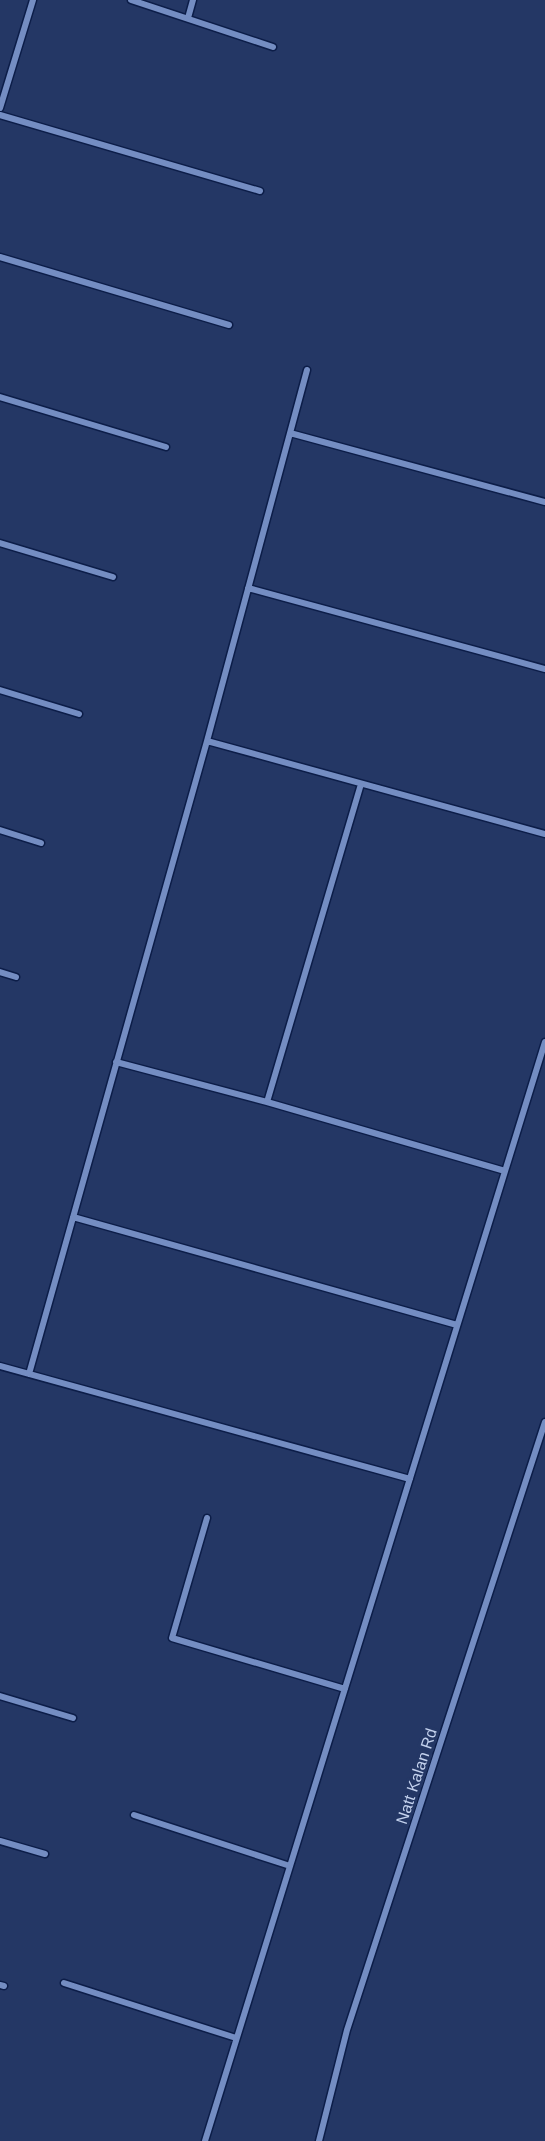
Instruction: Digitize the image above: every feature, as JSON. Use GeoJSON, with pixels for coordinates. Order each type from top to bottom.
{"type":"FeatureCollection","features":[{"type":"Feature","properties":{"kind":"street"},"geometry":{"type":"LineString","coordinates":[[0,108],[33,0]]}},
{"type":"Feature","properties":{"kind":"street"},"geometry":{"type":"LineString","coordinates":[[131,0],[273,47]]}},
{"type":"Feature","properties":{"kind":"street"},"geometry":{"type":"LineString","coordinates":[[188,18],[193,0]]}},
{"type":"Feature","properties":{"kind":"street"},"geometry":{"type":"LineString","coordinates":[[0,115],[260,191]]}},
{"type":"Feature","properties":{"kind":"street"},"geometry":{"type":"LineString","coordinates":[[0,257],[229,325]]}},
{"type":"Feature","properties":{"kind":"street"},"geometry":{"type":"LineString","coordinates":[[28,1374],[207,741],[307,370]]}},
{"type":"Feature","properties":{"kind":"street"},"geometry":{"type":"LineString","coordinates":[[0,397],[166,447]]}},
{"type":"Feature","properties":{"kind":"street"},"geometry":{"type":"LineString","coordinates":[[290,433],[545,502]]}},
{"type":"Feature","properties":{"kind":"street"},"geometry":{"type":"LineString","coordinates":[[0,543],[113,578]]}},
{"type":"Feature","properties":{"kind":"street"},"geometry":{"type":"LineString","coordinates":[[248,588],[545,669]]}},
{"type":"Feature","properties":{"kind":"street"},"geometry":{"type":"LineString","coordinates":[[0,690],[79,714]]}},
{"type":"Feature","properties":{"kind":"street"},"geometry":{"type":"LineString","coordinates":[[207,741],[545,834]]}},
{"type":"Feature","properties":{"kind":"street"},"geometry":{"type":"LineString","coordinates":[[267,1102],[361,784]]}},
{"type":"Feature","properties":{"kind":"street"},"geometry":{"type":"LineString","coordinates":[[0,830],[41,843]]}},
{"type":"Feature","properties":{"kind":"street"},"geometry":{"type":"LineString","coordinates":[[0,972],[16,976]]}},
{"type":"Feature","properties":{"kind":"street"},"geometry":{"type":"LineString","coordinates":[[205,2141],[545,1042]]}},
{"type":"Feature","properties":{"kind":"street"},"geometry":{"type":"LineString","coordinates":[[116,1062],[267,1102],[505,1170]]}},
{"type":"Feature","properties":{"kind":"street"},"geometry":{"type":"LineString","coordinates":[[73,1217],[457,1325]]}},
{"type":"Feature","properties":{"kind":"street"},"geometry":{"type":"LineString","coordinates":[[0,1366],[410,1479]]}},
{"type":"Feature","properties":{"kind":"street","name":"Natt Kalan Rd"},"geometry":{"type":"LineString","coordinates":[[319,2141],[347,2031],[545,1422]]}},
{"type":"Feature","properties":{"kind":"street"},"geometry":{"type":"LineString","coordinates":[[207,1518],[172,1638],[345,1689]]}},
{"type":"Feature","properties":{"kind":"street"},"geometry":{"type":"LineString","coordinates":[[0,1696],[73,1718]]}},
{"type":"Feature","properties":{"kind":"street"},"geometry":{"type":"LineString","coordinates":[[134,1815],[290,1866]]}},
{"type":"Feature","properties":{"kind":"street"},"geometry":{"type":"LineString","coordinates":[[0,1841],[45,1854]]}},
{"type":"Feature","properties":{"kind":"street"},"geometry":{"type":"LineString","coordinates":[[64,1983],[236,2038]]}}]}
